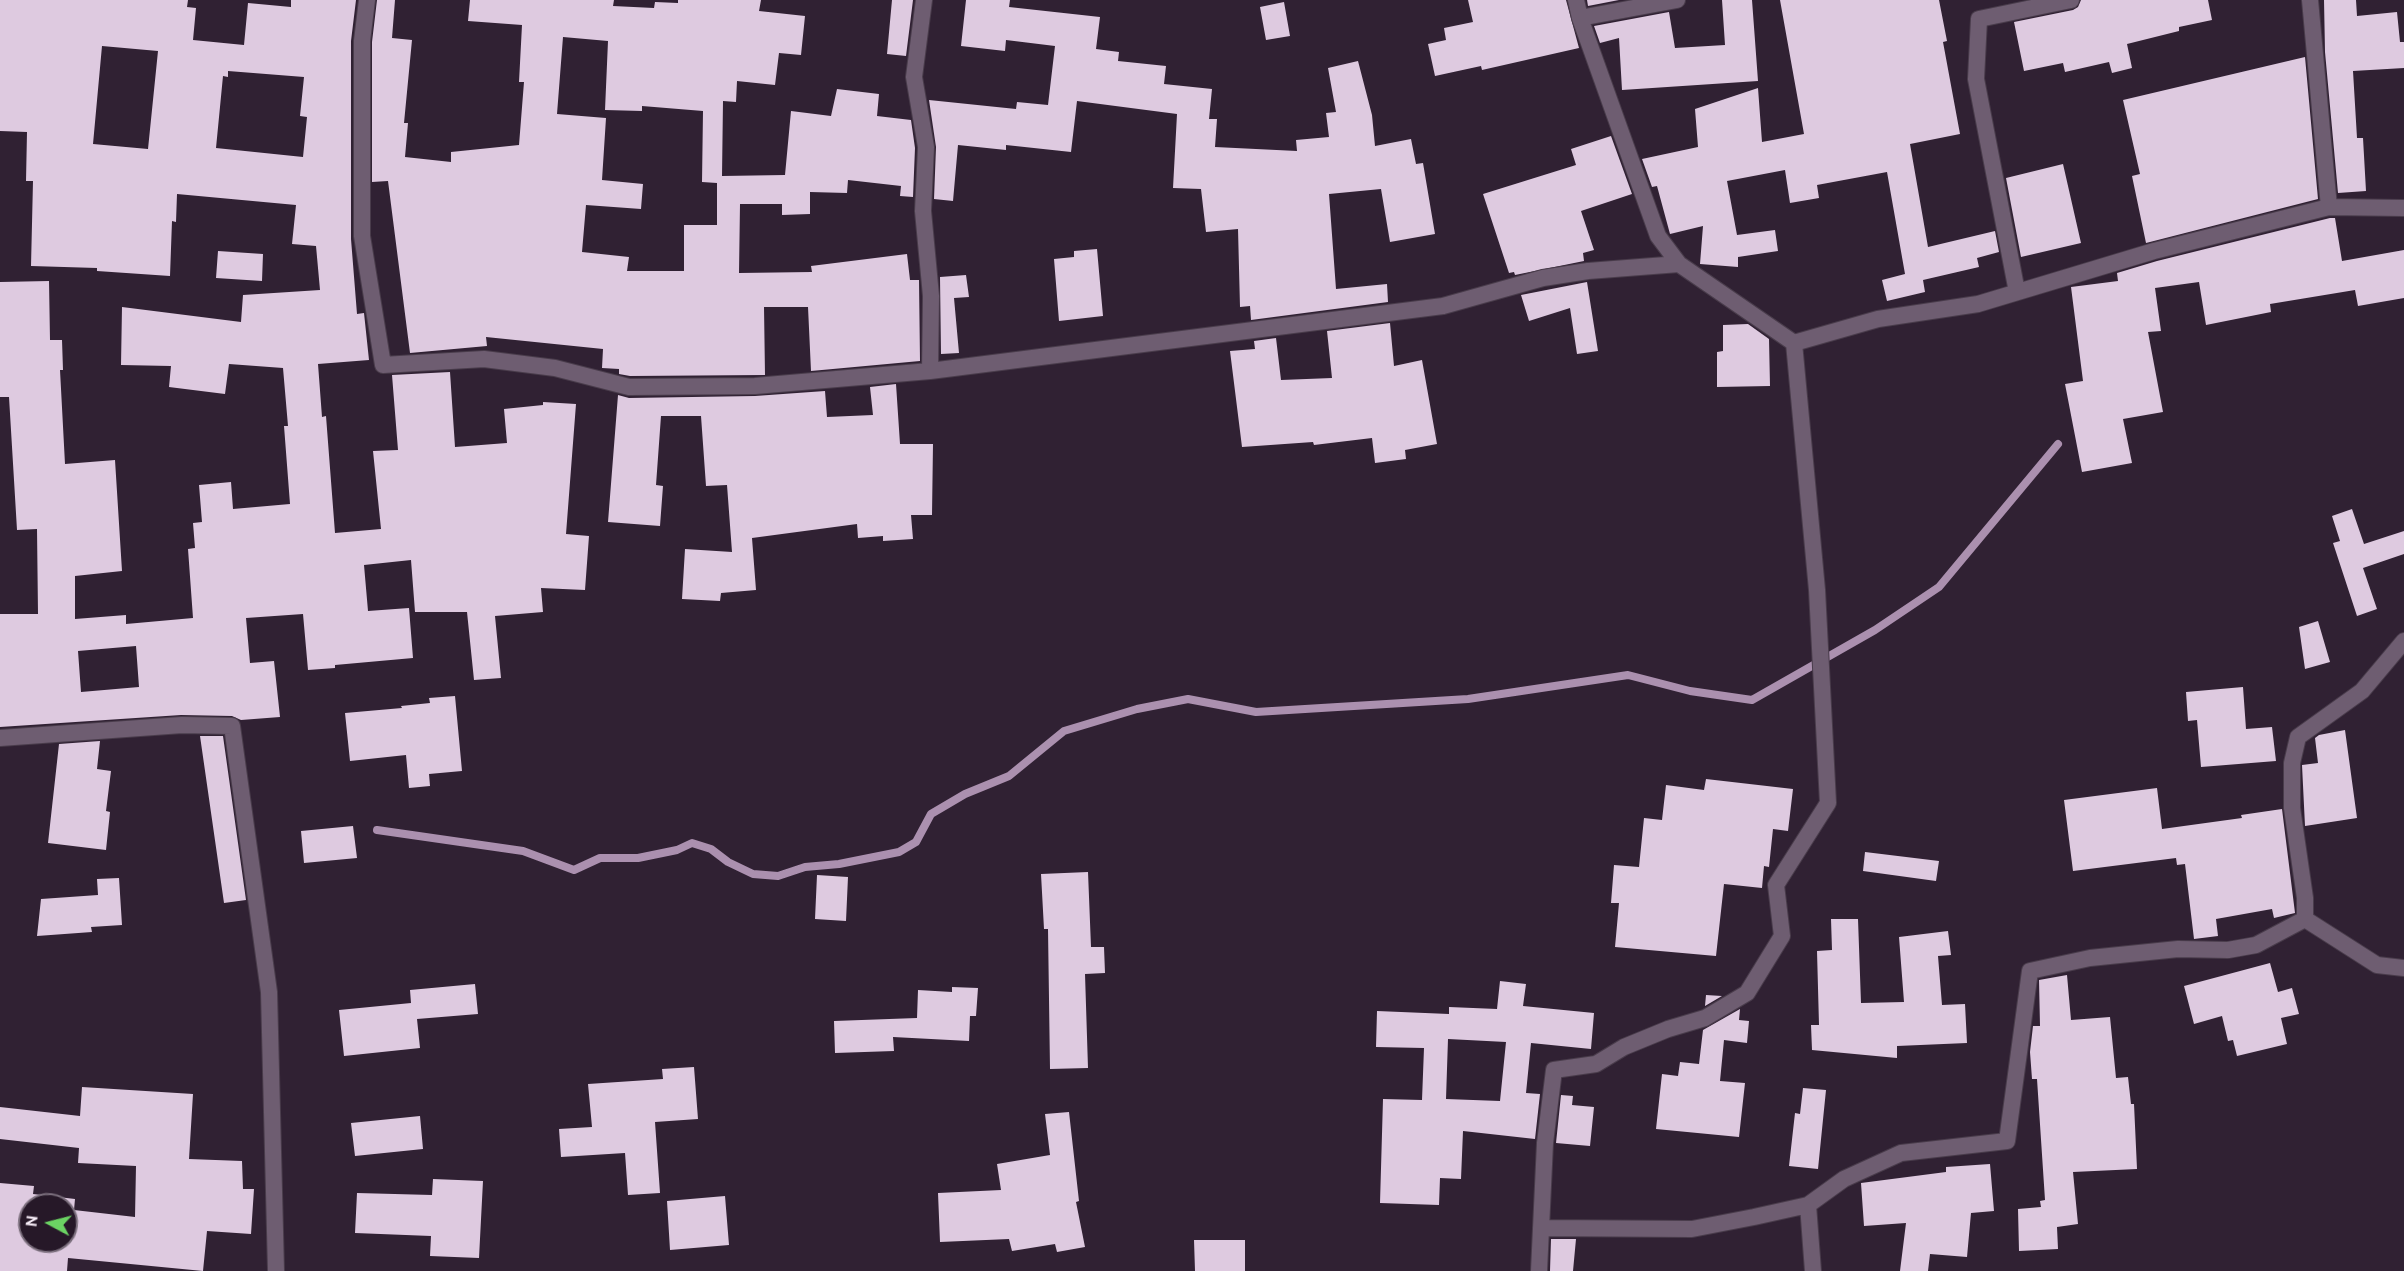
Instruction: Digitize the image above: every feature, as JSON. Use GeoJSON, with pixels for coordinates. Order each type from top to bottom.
{"type":"FeatureCollection","features":[{"type":"Feature","properties":{"kind":"street"},"geometry":{"type":"LineString","coordinates":[[367,0],[362,41],[362,236],[383,365],[484,359],[555,368],[629,387],[756,386],[930,371],[1443,306],[1544,278],[1588,271],[1678,264]]}},
{"type":"Feature","properties":{"kind":"street"},"geometry":{"type":"LineString","coordinates":[[924,0],[914,77],[926,147],[923,211],[931,296],[930,371]]}},
{"type":"Feature","properties":{"kind":"street"},"geometry":{"type":"LineString","coordinates":[[1576,0],[1580,18],[1658,236],[1678,264],[1794,343]]}},
{"type":"Feature","properties":{"kind":"street"},"geometry":{"type":"LineString","coordinates":[[1580,18],[1677,0]]}},
{"type":"Feature","properties":{"kind":"street"},"geometry":{"type":"LineString","coordinates":[[2017,292],[1976,79],[1979,19],[2071,0]]}},
{"type":"Feature","properties":{"kind":"street"},"geometry":{"type":"LineString","coordinates":[[2310,0],[2329,207]]}},
{"type":"Feature","properties":{"kind":"street"},"geometry":{"type":"LineString","coordinates":[[1794,343],[1878,319],[1978,304],[2154,251],[2329,207],[2404,208]]}},
{"type":"Feature","properties":{"kind":"street"},"geometry":{"type":"LineString","coordinates":[[1539,1271],[1545,1143],[1554,1070],[1596,1064],[1624,1047],[1668,1029],[1705,1018],[1747,993],[1782,936],[1776,885],[1828,803],[1817,590],[1794,343]]}},
{"type":"Feature","properties":{"kind":"street"},"geometry":{"type":"LineString","coordinates":[[2305,919],[2305,898],[2292,808],[2292,763],[2298,736],[2362,691],[2404,641]]}},
{"type":"Feature","properties":{"kind":"street"},"geometry":{"type":"LineString","coordinates":[[0,738],[182,725],[232,726],[269,992],[276,1271]]}},
{"type":"Feature","properties":{"kind":"street"},"geometry":{"type":"LineString","coordinates":[[1541,1228],[1692,1229],[1808,1205],[1844,1179],[1901,1153],[2007,1141],[2030,971],[2090,958],[2178,949],[2228,950],[2256,945],[2305,919]]}},
{"type":"Feature","properties":{"kind":"street"},"geometry":{"type":"LineString","coordinates":[[2305,919],[2378,965],[2404,968]]}},
{"type":"Feature","properties":{"kind":"street"},"geometry":{"type":"LineString","coordinates":[[1808,1205],[1813,1271]]}},
{"type":"Feature","properties":{"kind":"building"},"geometry":{"type":"Polygon","coordinates":[[[0,0],[188,0],[187,7],[196,8],[193,40],[244,45],[248,3],[291,7],[291,0],[356,0],[351,41],[351,239],[357,314],[364,313],[369,360],[318,364],[322,417],[326,416],[335,533],[381,529],[373,451],[398,450],[392,375],[450,372],[455,447],[507,443],[504,409],[543,405],[543,402],[576,404],[566,534],[589,536],[585,590],[541,588],[543,612],[495,616],[501,678],[474,680],[467,612],[415,612],[411,560],[364,565],[368,611],[409,608],[413,658],[335,665],[335,668],[308,670],[303,614],[246,618],[250,663],[274,661],[280,717],[241,720],[232,716],[181,715],[0,727],[0,614],[38,614],[37,529],[17,530],[9,397],[0,397],[0,282],[49,281],[50,340],[62,340],[63,370],[60,370],[65,464],[115,460],[122,571],[75,576],[75,619],[126,615],[126,624],[193,618],[188,549],[195,548],[193,523],[202,522],[199,485],[231,482],[233,509],[290,504],[284,426],[288,426],[283,368],[229,364],[225,394],[169,387],[171,366],[121,365],[122,307],[241,322],[243,295],[320,290],[316,246],[292,244],[296,205],[177,194],[176,222],[172,221],[170,276],[97,271],[97,268],[31,266],[33,181],[26,181],[27,132],[0,131],[0,0]],[[102,46],[93,144],[148,149],[158,51],[102,46]],[[228,71],[228,77],[223,76],[216,148],[303,157],[307,117],[300,116],[304,77],[228,71]],[[136,646],[78,651],[81,692],[139,687],[136,646]]]}},
{"type":"Feature","properties":{"kind":"building"},"geometry":{"type":"Polygon","coordinates":[[[377,0],[395,0],[392,38],[412,40],[404,123],[408,123],[405,157],[451,162],[451,152],[519,145],[524,82],[519,82],[522,25],[468,21],[470,0],[614,0],[613,6],[654,8],[655,2],[678,3],[678,0],[761,0],[759,11],[805,16],[801,55],[779,53],[775,85],[737,81],[736,102],[723,101],[722,176],[785,175],[791,111],[831,116],[837,89],[879,94],[877,116],[911,120],[915,148],[913,197],[900,196],[901,186],[848,180],[847,193],[810,192],[810,214],[782,215],[782,204],[740,204],[739,273],[812,272],[811,266],[907,254],[910,280],[919,280],[920,361],[811,371],[808,307],[764,307],[765,375],[630,376],[619,374],[619,369],[602,368],[603,349],[486,337],[487,346],[410,353],[388,181],[372,182],[372,42],[377,0]],[[563,37],[557,114],[606,118],[602,180],[643,184],[641,209],[586,205],[582,252],[629,257],[627,271],[684,271],[684,225],[717,225],[717,183],[702,182],[703,111],[642,106],[642,111],[605,110],[608,41],[563,37]]]}},
{"type":"Feature","properties":{"kind":"building"},"geometry":{"type":"Polygon","coordinates":[[[892,0],[913,0],[906,56],[887,54],[892,0]]]}},
{"type":"Feature","properties":{"kind":"building"},"geometry":{"type":"Polygon","coordinates":[[[966,0],[1010,0],[1009,7],[1100,17],[1096,49],[1119,52],[1118,61],[1166,66],[1164,84],[1212,89],[1209,119],[1217,119],[1215,147],[1297,151],[1296,140],[1329,137],[1326,113],[1336,112],[1328,68],[1358,61],[1372,115],[1375,146],[1411,139],[1416,164],[1423,163],[1435,234],[1390,242],[1381,189],[1329,194],[1336,289],[1387,284],[1388,302],[1251,320],[1250,306],[1240,307],[1238,229],[1206,232],[1201,189],[1173,188],[1177,114],[1077,101],[1071,152],[1006,145],[1006,150],[958,145],[953,201],[934,199],[936,147],[929,100],[1016,109],[1017,102],[1048,105],[1055,46],[1006,40],[1005,51],[961,46],[966,0]]]}},
{"type":"Feature","properties":{"kind":"building"},"geometry":{"type":"Polygon","coordinates":[[[1468,0],[1566,0],[1579,48],[1482,70],[1481,66],[1435,76],[1428,44],[1446,40],[1444,28],[1473,22],[1468,0]]]}},
{"type":"Feature","properties":{"kind":"building"},"geometry":{"type":"Polygon","coordinates":[[[1587,0],[1619,0],[1588,6],[1587,0]]]}},
{"type":"Feature","properties":{"kind":"building"},"geometry":{"type":"Polygon","coordinates":[[[1722,0],[1752,0],[1758,81],[1622,90],[1619,38],[1600,43],[1594,26],[1669,12],[1675,48],[1725,45],[1722,0]]]}},
{"type":"Feature","properties":{"kind":"building"},"geometry":{"type":"Polygon","coordinates":[[[1780,0],[1939,0],[1947,41],[1943,42],[1960,134],[1910,144],[1928,247],[1995,231],[1999,252],[1977,258],[1979,267],[1923,280],[1925,292],[1887,301],[1882,280],[1905,274],[1887,172],[1817,185],[1819,198],[1790,203],[1785,170],[1727,181],[1737,235],[1775,230],[1778,251],[1738,257],[1738,267],[1700,264],[1703,226],[1670,234],[1657,186],[1652,187],[1642,159],[1698,147],[1695,109],[1758,88],[1762,142],[1804,134],[1780,0]]]}},
{"type":"Feature","properties":{"kind":"building"},"geometry":{"type":"Polygon","coordinates":[[[2081,0],[2208,0],[2212,20],[2179,27],[2179,31],[2127,44],[2132,68],[2112,73],[2109,62],[2065,72],[2063,63],[2024,71],[2014,22],[2073,10],[2078,7],[2081,0]]]}},
{"type":"Feature","properties":{"kind":"building"},"geometry":{"type":"Polygon","coordinates":[[[2324,0],[2356,0],[2357,16],[2397,12],[2400,42],[2404,42],[2404,68],[2353,71],[2357,138],[2363,138],[2366,191],[2338,193],[2325,52],[2324,0]]]}},
{"type":"Feature","properties":{"kind":"building"},"geometry":{"type":"Polygon","coordinates":[[[1284,2],[1290,36],[1266,40],[1260,7],[1284,2]]]}},
{"type":"Feature","properties":{"kind":"building"},"geometry":{"type":"Polygon","coordinates":[[[2305,57],[2318,199],[2146,243],[2132,176],[2140,174],[2123,100],[2305,57]]]}},
{"type":"Feature","properties":{"kind":"building"},"geometry":{"type":"Polygon","coordinates":[[[1611,136],[1632,194],[1581,211],[1594,250],[1583,253],[1584,261],[1515,275],[1514,272],[1509,273],[1483,194],[1576,165],[1571,149],[1611,136]]]}},
{"type":"Feature","properties":{"kind":"building"},"geometry":{"type":"Polygon","coordinates":[[[2063,164],[2081,243],[2021,257],[2006,178],[2063,164]]]}},
{"type":"Feature","properties":{"kind":"building"},"geometry":{"type":"Polygon","coordinates":[[[2335,218],[2342,261],[2404,250],[2404,298],[2358,306],[2355,290],[2270,304],[2271,312],[2206,325],[2199,282],[2155,288],[2161,331],[2148,332],[2163,412],[2123,419],[2132,463],[2082,472],[2065,384],[2083,381],[2071,287],[2118,281],[2117,273],[2157,261],[2335,218]]]}},
{"type":"Feature","properties":{"kind":"building"},"geometry":{"type":"Polygon","coordinates":[[[1097,249],[1103,316],[1059,321],[1054,259],[1074,257],[1074,251],[1097,249]]]}},
{"type":"Feature","properties":{"kind":"building"},"geometry":{"type":"Polygon","coordinates":[[[218,251],[263,254],[262,281],[216,278],[218,251]]]}},
{"type":"Feature","properties":{"kind":"building"},"geometry":{"type":"Polygon","coordinates":[[[966,275],[969,297],[954,298],[959,353],[941,354],[940,277],[966,275]]]}},
{"type":"Feature","properties":{"kind":"building"},"geometry":{"type":"Polygon","coordinates":[[[1587,282],[1598,351],[1577,354],[1570,308],[1529,321],[1521,295],[1587,282]]]}},
{"type":"Feature","properties":{"kind":"building"},"geometry":{"type":"Polygon","coordinates":[[[1390,323],[1394,366],[1422,360],[1437,444],[1405,450],[1406,459],[1375,463],[1372,438],[1314,445],[1313,442],[1242,447],[1230,351],[1255,349],[1254,341],[1276,338],[1281,380],[1332,378],[1327,331],[1390,323]]]}},
{"type":"Feature","properties":{"kind":"building"},"geometry":{"type":"Polygon","coordinates":[[[1748,324],[1769,339],[1770,386],[1717,387],[1717,352],[1723,351],[1723,325],[1748,324]]]}},
{"type":"Feature","properties":{"kind":"building"},"geometry":{"type":"Polygon","coordinates":[[[896,384],[900,444],[933,444],[932,515],[911,515],[913,539],[883,541],[883,536],[858,538],[857,524],[752,538],[756,590],[721,593],[720,601],[682,599],[685,549],[732,552],[727,485],[706,486],[701,416],[661,416],[656,485],[663,486],[660,526],[608,522],[618,395],[629,398],[755,396],[825,391],[827,417],[873,415],[870,387],[896,384]]]}},
{"type":"Feature","properties":{"kind":"building"},"geometry":{"type":"Polygon","coordinates":[[[2352,509],[2364,544],[2404,531],[2404,554],[2363,568],[2377,609],[2357,616],[2333,543],[2340,541],[2332,516],[2352,509]]]}},
{"type":"Feature","properties":{"kind":"building"},"geometry":{"type":"Polygon","coordinates":[[[2318,621],[2330,662],[2305,669],[2299,627],[2318,621]]]}},
{"type":"Feature","properties":{"kind":"building"},"geometry":{"type":"Polygon","coordinates":[[[2243,687],[2246,729],[2272,727],[2276,761],[2201,767],[2197,720],[2188,721],[2186,692],[2243,687]]]}},
{"type":"Feature","properties":{"kind":"building"},"geometry":{"type":"Polygon","coordinates":[[[455,696],[462,771],[429,774],[430,786],[409,788],[406,755],[350,761],[345,713],[402,708],[401,706],[430,703],[429,698],[455,696]]]}},
{"type":"Feature","properties":{"kind":"building"},"geometry":{"type":"Polygon","coordinates":[[[2345,730],[2357,818],[2305,826],[2302,765],[2318,763],[2315,738],[2319,735],[2345,730]]]}},
{"type":"Feature","properties":{"kind":"building"},"geometry":{"type":"Polygon","coordinates":[[[200,736],[223,736],[246,900],[224,903],[200,736]]]}},
{"type":"Feature","properties":{"kind":"building"},"geometry":{"type":"Polygon","coordinates":[[[100,741],[97,769],[111,771],[106,811],[110,812],[106,850],[48,843],[59,744],[100,741]]]}},
{"type":"Feature","properties":{"kind":"building"},"geometry":{"type":"Polygon","coordinates":[[[1706,779],[1793,789],[1788,831],[1773,829],[1769,867],[1764,866],[1762,888],[1724,884],[1716,956],[1615,947],[1619,903],[1611,903],[1614,865],[1639,867],[1644,818],[1662,820],[1666,785],[1704,790],[1706,779]]]}},
{"type":"Feature","properties":{"kind":"building"},"geometry":{"type":"Polygon","coordinates":[[[2157,788],[2162,829],[2242,818],[2241,815],[2282,809],[2295,913],[2274,918],[2272,909],[2216,919],[2218,936],[2194,939],[2185,864],[2177,865],[2176,858],[2073,871],[2064,800],[2157,788]]]}},
{"type":"Feature","properties":{"kind":"building"},"geometry":{"type":"Polygon","coordinates":[[[353,826],[357,858],[304,863],[301,831],[353,826]]]}},
{"type":"Feature","properties":{"kind":"building"},"geometry":{"type":"Polygon","coordinates":[[[1865,852],[1939,861],[1936,881],[1863,871],[1865,852]]]}},
{"type":"Feature","properties":{"kind":"building"},"geometry":{"type":"Polygon","coordinates":[[[1088,872],[1091,947],[1104,947],[1105,973],[1085,974],[1088,1068],[1050,1069],[1048,929],[1044,929],[1041,874],[1088,872]]]}},
{"type":"Feature","properties":{"kind":"building"},"geometry":{"type":"Polygon","coordinates":[[[817,875],[848,877],[846,921],[815,919],[817,875]]]}},
{"type":"Feature","properties":{"kind":"building"},"geometry":{"type":"Polygon","coordinates":[[[119,878],[122,925],[91,927],[92,932],[37,936],[41,899],[98,895],[97,879],[119,878]]]}},
{"type":"Feature","properties":{"kind":"building"},"geometry":{"type":"Polygon","coordinates":[[[1831,919],[1858,919],[1861,1003],[1904,1002],[1899,937],[1948,931],[1951,955],[1938,956],[1942,1005],[1965,1004],[1967,1043],[1897,1046],[1897,1058],[1812,1050],[1811,1025],[1819,1025],[1817,951],[1832,950],[1831,919]]]}},
{"type":"Feature","properties":{"kind":"building"},"geometry":{"type":"Polygon","coordinates":[[[2270,963],[2278,992],[2292,988],[2299,1014],[2281,1018],[2287,1044],[2237,1056],[2233,1040],[2228,1041],[2222,1016],[2194,1024],[2184,986],[2270,963]]]}},
{"type":"Feature","properties":{"kind":"building"},"geometry":{"type":"Polygon","coordinates":[[[2067,975],[2071,1020],[2110,1017],[2116,1078],[2128,1077],[2131,1104],[2134,1104],[2137,1169],[2073,1172],[2078,1224],[2057,1227],[2058,1249],[2019,1251],[2018,1209],[2041,1207],[2040,1201],[2045,1200],[2037,1079],[2032,1079],[2030,1052],[2033,1026],[2040,1026],[2039,980],[2067,975]]]}},
{"type":"Feature","properties":{"kind":"building"},"geometry":{"type":"Polygon","coordinates":[[[1500,981],[1526,984],[1523,1006],[1594,1013],[1591,1049],[1531,1043],[1526,1093],[1540,1094],[1535,1139],[1463,1131],[1461,1179],[1440,1178],[1439,1205],[1380,1203],[1383,1099],[1422,1100],[1424,1048],[1376,1047],[1377,1011],[1449,1014],[1449,1007],[1497,1009],[1500,981]],[[1448,1039],[1446,1099],[1500,1101],[1506,1042],[1448,1039]]]}},
{"type":"Feature","properties":{"kind":"building"},"geometry":{"type":"Polygon","coordinates":[[[475,984],[478,1014],[417,1019],[420,1048],[344,1056],[339,1010],[411,1003],[410,990],[475,984]]]}},
{"type":"Feature","properties":{"kind":"building"},"geometry":{"type":"Polygon","coordinates":[[[952,987],[978,988],[976,1016],[970,1016],[969,1041],[893,1037],[894,1051],[835,1053],[834,1021],[917,1018],[918,990],[952,992],[952,987]]]}},
{"type":"Feature","properties":{"kind":"building"},"geometry":{"type":"Polygon","coordinates":[[[1706,995],[1722,996],[1705,1006],[1706,995]]]}},
{"type":"Feature","properties":{"kind":"building"},"geometry":{"type":"Polygon","coordinates":[[[1740,1009],[1739,1020],[1749,1021],[1747,1043],[1724,1040],[1720,1081],[1745,1083],[1739,1137],[1656,1129],[1662,1074],[1678,1076],[1680,1062],[1699,1064],[1703,1030],[1740,1009]]]}},
{"type":"Feature","properties":{"kind":"building"},"geometry":{"type":"Polygon","coordinates":[[[694,1067],[698,1119],[655,1122],[660,1193],[628,1195],[625,1153],[561,1157],[559,1129],[592,1127],[588,1084],[663,1079],[662,1069],[694,1067]]]}},
{"type":"Feature","properties":{"kind":"building"},"geometry":{"type":"Polygon","coordinates":[[[82,1087],[193,1094],[189,1159],[242,1161],[243,1189],[254,1189],[251,1234],[207,1231],[203,1271],[68,1258],[67,1271],[0,1271],[0,1183],[34,1186],[33,1193],[18,1193],[18,1253],[78,1253],[78,1210],[135,1217],[136,1166],[78,1163],[79,1148],[0,1139],[0,1107],[80,1116],[82,1087]]]}},
{"type":"Feature","properties":{"kind":"building"},"geometry":{"type":"Polygon","coordinates":[[[1803,1088],[1826,1090],[1818,1169],[1789,1166],[1795,1113],[1800,1114],[1803,1088]]]}},
{"type":"Feature","properties":{"kind":"building"},"geometry":{"type":"Polygon","coordinates":[[[1561,1095],[1573,1096],[1572,1105],[1594,1107],[1590,1146],[1556,1143],[1561,1095]]]}},
{"type":"Feature","properties":{"kind":"building"},"geometry":{"type":"Polygon","coordinates":[[[1069,1112],[1079,1201],[1076,1202],[1085,1247],[1057,1252],[1055,1244],[1012,1251],[1009,1239],[940,1242],[938,1193],[1001,1190],[997,1164],[1050,1155],[1045,1114],[1069,1112]]]}},
{"type":"Feature","properties":{"kind":"building"},"geometry":{"type":"Polygon","coordinates":[[[420,1116],[423,1149],[355,1156],[351,1123],[420,1116]]]}},
{"type":"Feature","properties":{"kind":"building"},"geometry":{"type":"Polygon","coordinates":[[[1990,1164],[1994,1211],[1971,1213],[1967,1257],[1930,1254],[1928,1271],[1900,1271],[1906,1223],[1864,1226],[1861,1183],[1946,1172],[1946,1167],[1990,1164]]]}},
{"type":"Feature","properties":{"kind":"building"},"geometry":{"type":"Polygon","coordinates":[[[433,1179],[483,1181],[479,1258],[430,1256],[431,1236],[355,1233],[357,1193],[432,1195],[433,1179]]]}},
{"type":"Feature","properties":{"kind":"building"},"geometry":{"type":"Polygon","coordinates":[[[725,1196],[729,1245],[670,1250],[667,1201],[725,1196]]]}},
{"type":"Feature","properties":{"kind":"building"},"geometry":{"type":"Polygon","coordinates":[[[1551,1239],[1576,1239],[1573,1271],[1550,1271],[1551,1239]]]}},
{"type":"Feature","properties":{"kind":"building"},"geometry":{"type":"Polygon","coordinates":[[[1194,1240],[1245,1240],[1245,1271],[1195,1271],[1194,1240]]]}},
{"type":"Feature","properties":{"kind":"waterway"},"geometry":{"type":"LineString","coordinates":[[377,830],[523,851],[574,870],[600,858],[638,858],[677,850],[692,843],[711,849],[728,862],[753,874],[778,876],[805,867],[839,864],[899,852],[916,842],[931,814],[965,794],[1009,776],[1064,731],[1137,709],[1188,699],[1256,712],[1468,699],[1628,675],[1690,691],[1752,700],[1875,630],[1939,587],[2058,444]]}}]}
